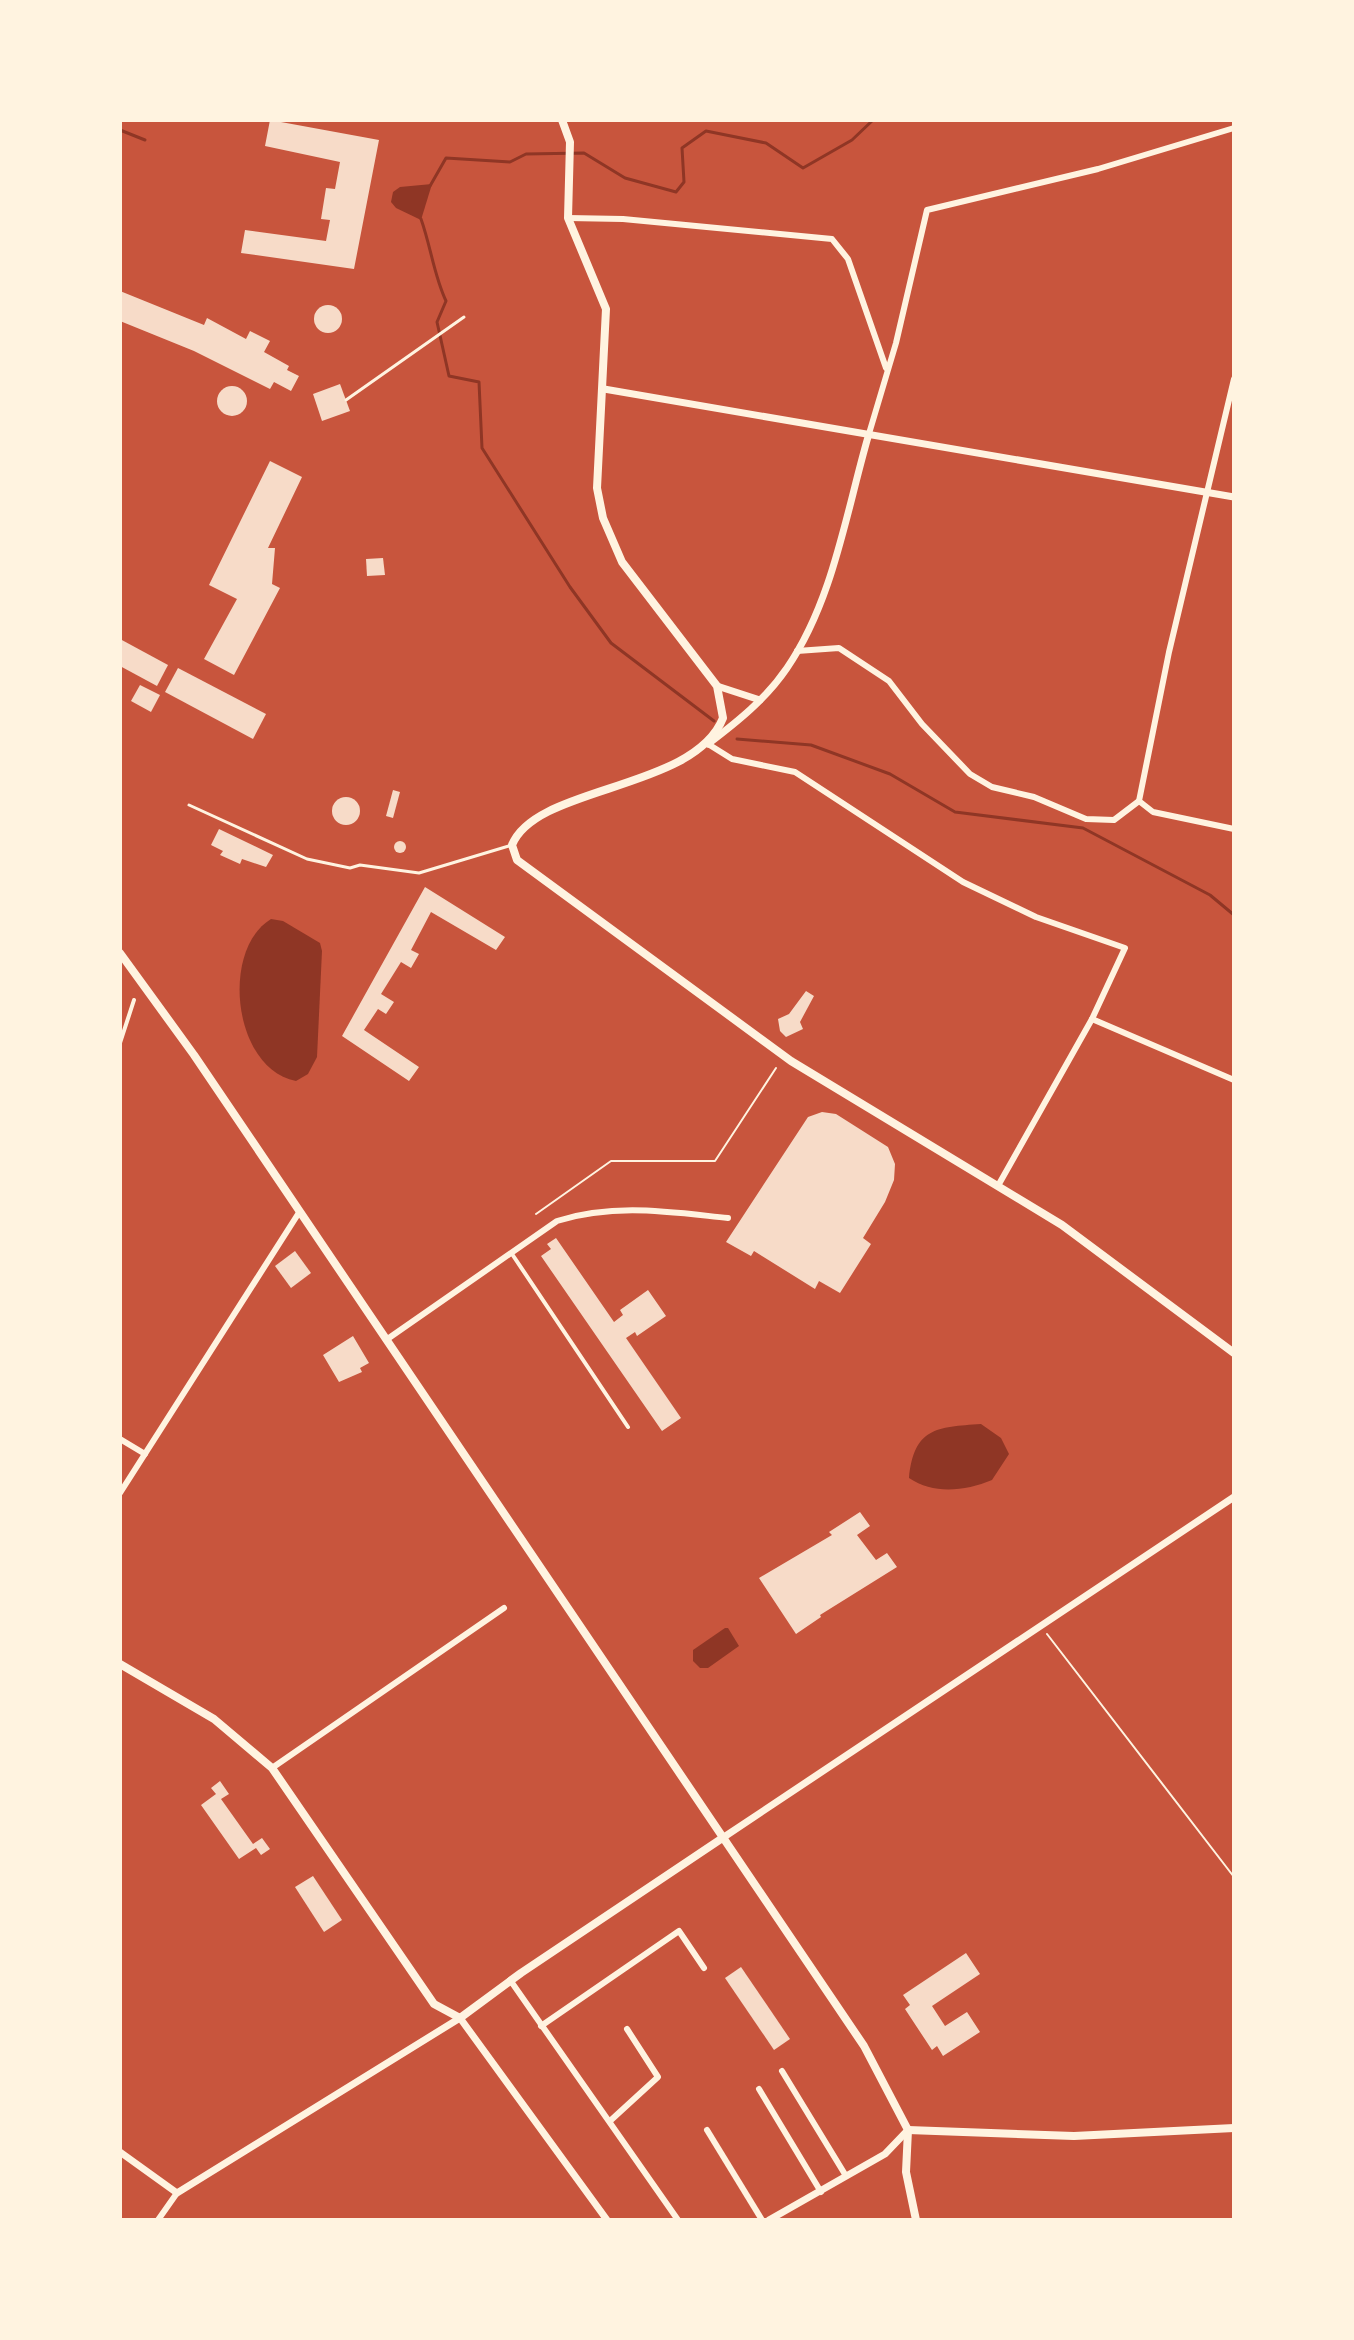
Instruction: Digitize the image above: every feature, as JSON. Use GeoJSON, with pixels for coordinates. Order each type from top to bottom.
{"type":"FeatureCollection","features":[{"type":"Feature","properties":{"kind":"main road"},"geometry":{"type":"LineString","coordinates":[[562,120],[570,142],[568,218],[606,309],[597,488],[612,544],[622,562],[717,686],[723,718],[708,744],[672,765],[526,823],[512,845],[517,860],[791,1061],[999,1184],[1111,1258],[1234,1353]]}},
{"type":"Feature","properties":{"kind":"main road"},"geometry":{"type":"LineString","coordinates":[[120,953],[300,1211],[721,1839],[864,2046],[908,2130],[906,2172],[916,2220]]}},
{"type":"Feature","properties":{"kind":"main road"},"geometry":{"type":"LineString","coordinates":[[120,1664],[214,1719],[272,1768],[434,2004],[460,2018],[510,1980],[721,1839]]}},
{"type":"Feature","properties":{"kind":"main road"},"geometry":{"type":"LineString","coordinates":[[908,2130],[1074,2136],[1234,2128]]}},
{"type":"Feature","properties":{"kind":"street"},"geometry":{"type":"LineString","coordinates":[[999,1184],[1092,1019],[1125,948],[1036,917],[963,882],[795,772],[732,759],[708,744],[760,700],[787,669],[820,605],[886,368],[896,343],[927,210],[1098,169],[1234,128]]}},
{"type":"Feature","properties":{"kind":"street"},"geometry":{"type":"LineString","coordinates":[[568,218],[623,219],[832,239],[848,259],[886,368]]}},
{"type":"Feature","properties":{"kind":"street"},"geometry":{"type":"LineString","coordinates":[[797,651],[839,648],[889,681],[922,724],[970,774],[992,787],[1034,797],[1086,819],[1114,820],[1139,801],[1169,652],[1234,379]]}},
{"type":"Feature","properties":{"kind":"street"},"geometry":{"type":"LineString","coordinates":[[604,389],[868,437],[1234,497]]}},
{"type":"Feature","properties":{"kind":"street"},"geometry":{"type":"LineString","coordinates":[[717,686],[760,700]]}},
{"type":"Feature","properties":{"kind":"street"},"geometry":{"type":"LineString","coordinates":[[1139,801],[1153,812],[1234,829]]}},
{"type":"Feature","properties":{"kind":"street"},"geometry":{"type":"LineString","coordinates":[[120,1043],[134,1000]]}},
{"type":"Feature","properties":{"kind":"street"},"geometry":{"type":"LineString","coordinates":[[1092,1019],[1234,1080]]}},
{"type":"Feature","properties":{"kind":"street"},"geometry":{"type":"LineString","coordinates":[[386,1340],[557,1221],[590,1211],[625,1208],[728,1218]]}},
{"type":"Feature","properties":{"kind":"street"},"geometry":{"type":"LineString","coordinates":[[120,1493],[300,1211]]}},
{"type":"Feature","properties":{"kind":"street"},"geometry":{"type":"LineString","coordinates":[[512,1254],[628,1427]]}},
{"type":"Feature","properties":{"kind":"street"},"geometry":{"type":"LineString","coordinates":[[120,1439],[145,1454]]}},
{"type":"Feature","properties":{"kind":"street"},"geometry":{"type":"LineString","coordinates":[[721,1839],[1234,1497]]}},
{"type":"Feature","properties":{"kind":"street"},"geometry":{"type":"LineString","coordinates":[[272,1768],[504,1608]]}},
{"type":"Feature","properties":{"kind":"street"},"geometry":{"type":"LineString","coordinates":[[541,2026],[679,1931],[704,1968]]}},
{"type":"Feature","properties":{"kind":"street"},"geometry":{"type":"LineString","coordinates":[[510,1980],[678,2220]]}},
{"type":"Feature","properties":{"kind":"street"},"geometry":{"type":"LineString","coordinates":[[158,2220],[177,2193],[460,2018],[607,2220]]}},
{"type":"Feature","properties":{"kind":"street"},"geometry":{"type":"LineString","coordinates":[[610,2121],[658,2077],[627,2029]]}},
{"type":"Feature","properties":{"kind":"street"},"geometry":{"type":"LineString","coordinates":[[782,2071],[846,2176]]}},
{"type":"Feature","properties":{"kind":"street"},"geometry":{"type":"LineString","coordinates":[[759,2089],[821,2192]]}},
{"type":"Feature","properties":{"kind":"street"},"geometry":{"type":"LineString","coordinates":[[707,2130],[762,2220]]}},
{"type":"Feature","properties":{"kind":"street"},"geometry":{"type":"LineString","coordinates":[[769,2220],[885,2154],[908,2130]]}},
{"type":"Feature","properties":{"kind":"street"},"geometry":{"type":"LineString","coordinates":[[120,2152],[177,2193]]}},
{"type":"Feature","properties":{"kind":"lane"},"geometry":{"type":"LineString","coordinates":[[346,400],[464,317]]}},
{"type":"Feature","properties":{"kind":"lane"},"geometry":{"type":"LineString","coordinates":[[189,805],[307,859],[350,868],[360,865],[419,873],[512,845]]}},
{"type":"Feature","properties":{"kind":"path"},"geometry":{"type":"LineString","coordinates":[[536,1214],[611,1161],[715,1161],[776,1068]]}},
{"type":"Feature","properties":{"kind":"path"},"geometry":{"type":"LineString","coordinates":[[1041,1625],[1234,1877]]}},
{"type":"Feature","properties":{"kind":"shaded area"},"geometry":{"type":"Polygon","coordinates":[[[432,184],[421,220],[396,208],[391,202],[393,192],[400,187],[432,184]]]}},
{"type":"Feature","properties":{"kind":"shaded area"},"geometry":{"type":"Polygon","coordinates":[[[271,919],[283,921],[320,943],[322,951],[317,1057],[308,1074],[296,1081],[275,1072],[258,1055],[247,1033],[241,1007],[240,981],[245,956],[255,934],[271,919]]]}},
{"type":"Feature","properties":{"kind":"shaded area"},"geometry":{"type":"Polygon","coordinates":[[[981,1424],[1001,1438],[1009,1454],[992,1480],[950,1490],[929,1487],[909,1478],[916,1449],[930,1433],[981,1424]]]}},
{"type":"Feature","properties":{"kind":"shaded area"},"geometry":{"type":"Polygon","coordinates":[[[725,1628],[739,1646],[708,1668],[700,1668],[693,1661],[693,1650],[725,1628]]]}},
{"type":"Feature","properties":{"kind":"building"},"geometry":{"type":"Polygon","coordinates":[[[270,120],[379,140],[354,269],[241,253],[245,230],[326,241],[330,220],[321,219],[326,188],[335,189],[340,162],[265,146],[270,120]]]}},
{"type":"Feature","properties":{"kind":"building"},"geometry":{"type":"Polygon","coordinates":[[[120,291],[204,325],[207,318],[246,339],[250,331],[270,341],[264,352],[289,366],[287,370],[299,376],[291,391],[274,382],[270,389],[194,351],[120,321],[120,291]]]}},
{"type":"Feature","properties":{"kind":"building"},"geometry":{"type":"Polygon","coordinates":[[[328,305],[338,309],[342,319],[338,329],[328,333],[318,329],[314,319],[318,309],[328,305]]]}},
{"type":"Feature","properties":{"kind":"building"},"geometry":{"type":"Polygon","coordinates":[[[340,384],[350,411],[322,421],[313,394],[340,384]]]}},
{"type":"Feature","properties":{"kind":"building"},"geometry":{"type":"Polygon","coordinates":[[[232,386],[243,390],[247,401],[243,412],[232,416],[221,412],[217,401],[221,390],[232,386]]]}},
{"type":"Feature","properties":{"kind":"building"},"geometry":{"type":"Polygon","coordinates":[[[270,461],[302,477],[268,548],[275,548],[272,584],[280,588],[234,675],[204,659],[237,599],[209,585],[270,461]]]}},
{"type":"Feature","properties":{"kind":"building"},"geometry":{"type":"Polygon","coordinates":[[[383,558],[385,575],[367,576],[366,559],[383,558]]]}},
{"type":"Feature","properties":{"kind":"building"},"geometry":{"type":"Polygon","coordinates":[[[120,639],[168,665],[157,686],[120,666],[120,639]]]}},
{"type":"Feature","properties":{"kind":"building"},"geometry":{"type":"Polygon","coordinates":[[[178,668],[266,714],[253,739],[165,692],[178,668]]]}},
{"type":"Feature","properties":{"kind":"building"},"geometry":{"type":"Polygon","coordinates":[[[140,685],[160,695],[151,712],[131,701],[140,685]]]}},
{"type":"Feature","properties":{"kind":"building"},"geometry":{"type":"Polygon","coordinates":[[[393,790],[400,792],[393,818],[386,816],[393,790]]]}},
{"type":"Feature","properties":{"kind":"building"},"geometry":{"type":"Polygon","coordinates":[[[346,797],[356,801],[360,811],[356,821],[346,825],[336,821],[332,811],[336,801],[346,797]]]}},
{"type":"Feature","properties":{"kind":"building"},"geometry":{"type":"Polygon","coordinates":[[[219,829],[273,855],[266,867],[242,859],[240,864],[220,855],[223,851],[211,845],[219,829]]]}},
{"type":"Feature","properties":{"kind":"building"},"geometry":{"type":"Polygon","coordinates":[[[400,841],[406,847],[400,853],[394,847],[400,841]]]}},
{"type":"Feature","properties":{"kind":"building"},"geometry":{"type":"Polygon","coordinates":[[[425,887],[505,937],[496,950],[431,912],[411,950],[419,954],[411,968],[401,962],[381,994],[394,1002],[386,1014],[378,1009],[364,1030],[419,1067],[409,1081],[342,1036],[425,887]]]}},
{"type":"Feature","properties":{"kind":"building"},"geometry":{"type":"Polygon","coordinates":[[[806,991],[814,996],[800,1022],[803,1029],[786,1037],[780,1031],[778,1019],[789,1014],[806,991]]]}},
{"type":"Feature","properties":{"kind":"building"},"geometry":{"type":"Polygon","coordinates":[[[822,1112],[836,1114],[888,1147],[895,1164],[894,1180],[885,1202],[863,1238],[871,1244],[840,1293],[819,1281],[815,1289],[754,1251],[751,1256],[726,1242],[808,1117],[822,1112]]]}},
{"type":"Feature","properties":{"kind":"building"},"geometry":{"type":"Polygon","coordinates":[[[556,1238],[614,1322],[623,1315],[620,1310],[648,1290],[666,1316],[637,1336],[635,1332],[626,1338],[681,1418],[662,1431],[541,1256],[551,1249],[547,1244],[556,1238]]]}},
{"type":"Feature","properties":{"kind":"building"},"geometry":{"type":"Polygon","coordinates":[[[295,1251],[311,1273],[291,1288],[275,1266],[295,1251]]]}},
{"type":"Feature","properties":{"kind":"building"},"geometry":{"type":"Polygon","coordinates":[[[353,1336],[369,1363],[360,1368],[362,1372],[339,1382],[323,1355],[353,1336]]]}},
{"type":"Feature","properties":{"kind":"building"},"geometry":{"type":"Polygon","coordinates":[[[860,1512],[870,1526],[857,1535],[876,1560],[887,1553],[897,1567],[820,1615],[796,1634],[759,1578],[832,1535],[829,1532],[860,1512]]]}},
{"type":"Feature","properties":{"kind":"building"},"geometry":{"type":"Polygon","coordinates":[[[220,1781],[229,1794],[221,1799],[253,1844],[262,1838],[270,1849],[261,1855],[256,1848],[239,1859],[201,1805],[216,1794],[211,1788],[220,1781]]]}},
{"type":"Feature","properties":{"kind":"building"},"geometry":{"type":"Polygon","coordinates":[[[313,1876],[342,1920],[324,1932],[295,1887],[313,1876]]]}},
{"type":"Feature","properties":{"kind":"building"},"geometry":{"type":"Polygon","coordinates":[[[966,1953],[980,1974],[932,2006],[945,2026],[967,2012],[980,2032],[943,2056],[937,2046],[932,2050],[905,2009],[910,2005],[903,1995],[966,1953]]]}},
{"type":"Feature","properties":{"kind":"building"},"geometry":{"type":"Polygon","coordinates":[[[741,1967],[790,2039],[774,2050],[725,1978],[741,1967]]]}},
{"type":"Feature","properties":{"kind":"waterway"},"geometry":{"type":"LineString","coordinates":[[430,186],[446,158],[510,162],[526,154],[584,153],[625,178],[676,192],[684,182],[682,148],[706,131],[766,143],[803,168],[852,140],[873,120]]}},
{"type":"Feature","properties":{"kind":"waterway"},"geometry":{"type":"LineString","coordinates":[[120,130],[145,140]]}},
{"type":"Feature","properties":{"kind":"waterway"},"geometry":{"type":"LineString","coordinates":[[421,219],[446,301],[437,322],[449,376],[479,382],[482,448],[570,587],[611,643],[714,721]]}},
{"type":"Feature","properties":{"kind":"waterway"},"geometry":{"type":"LineString","coordinates":[[737,739],[811,745],[890,774],[955,812],[1083,828],[1210,895],[1234,915]]}}]}
